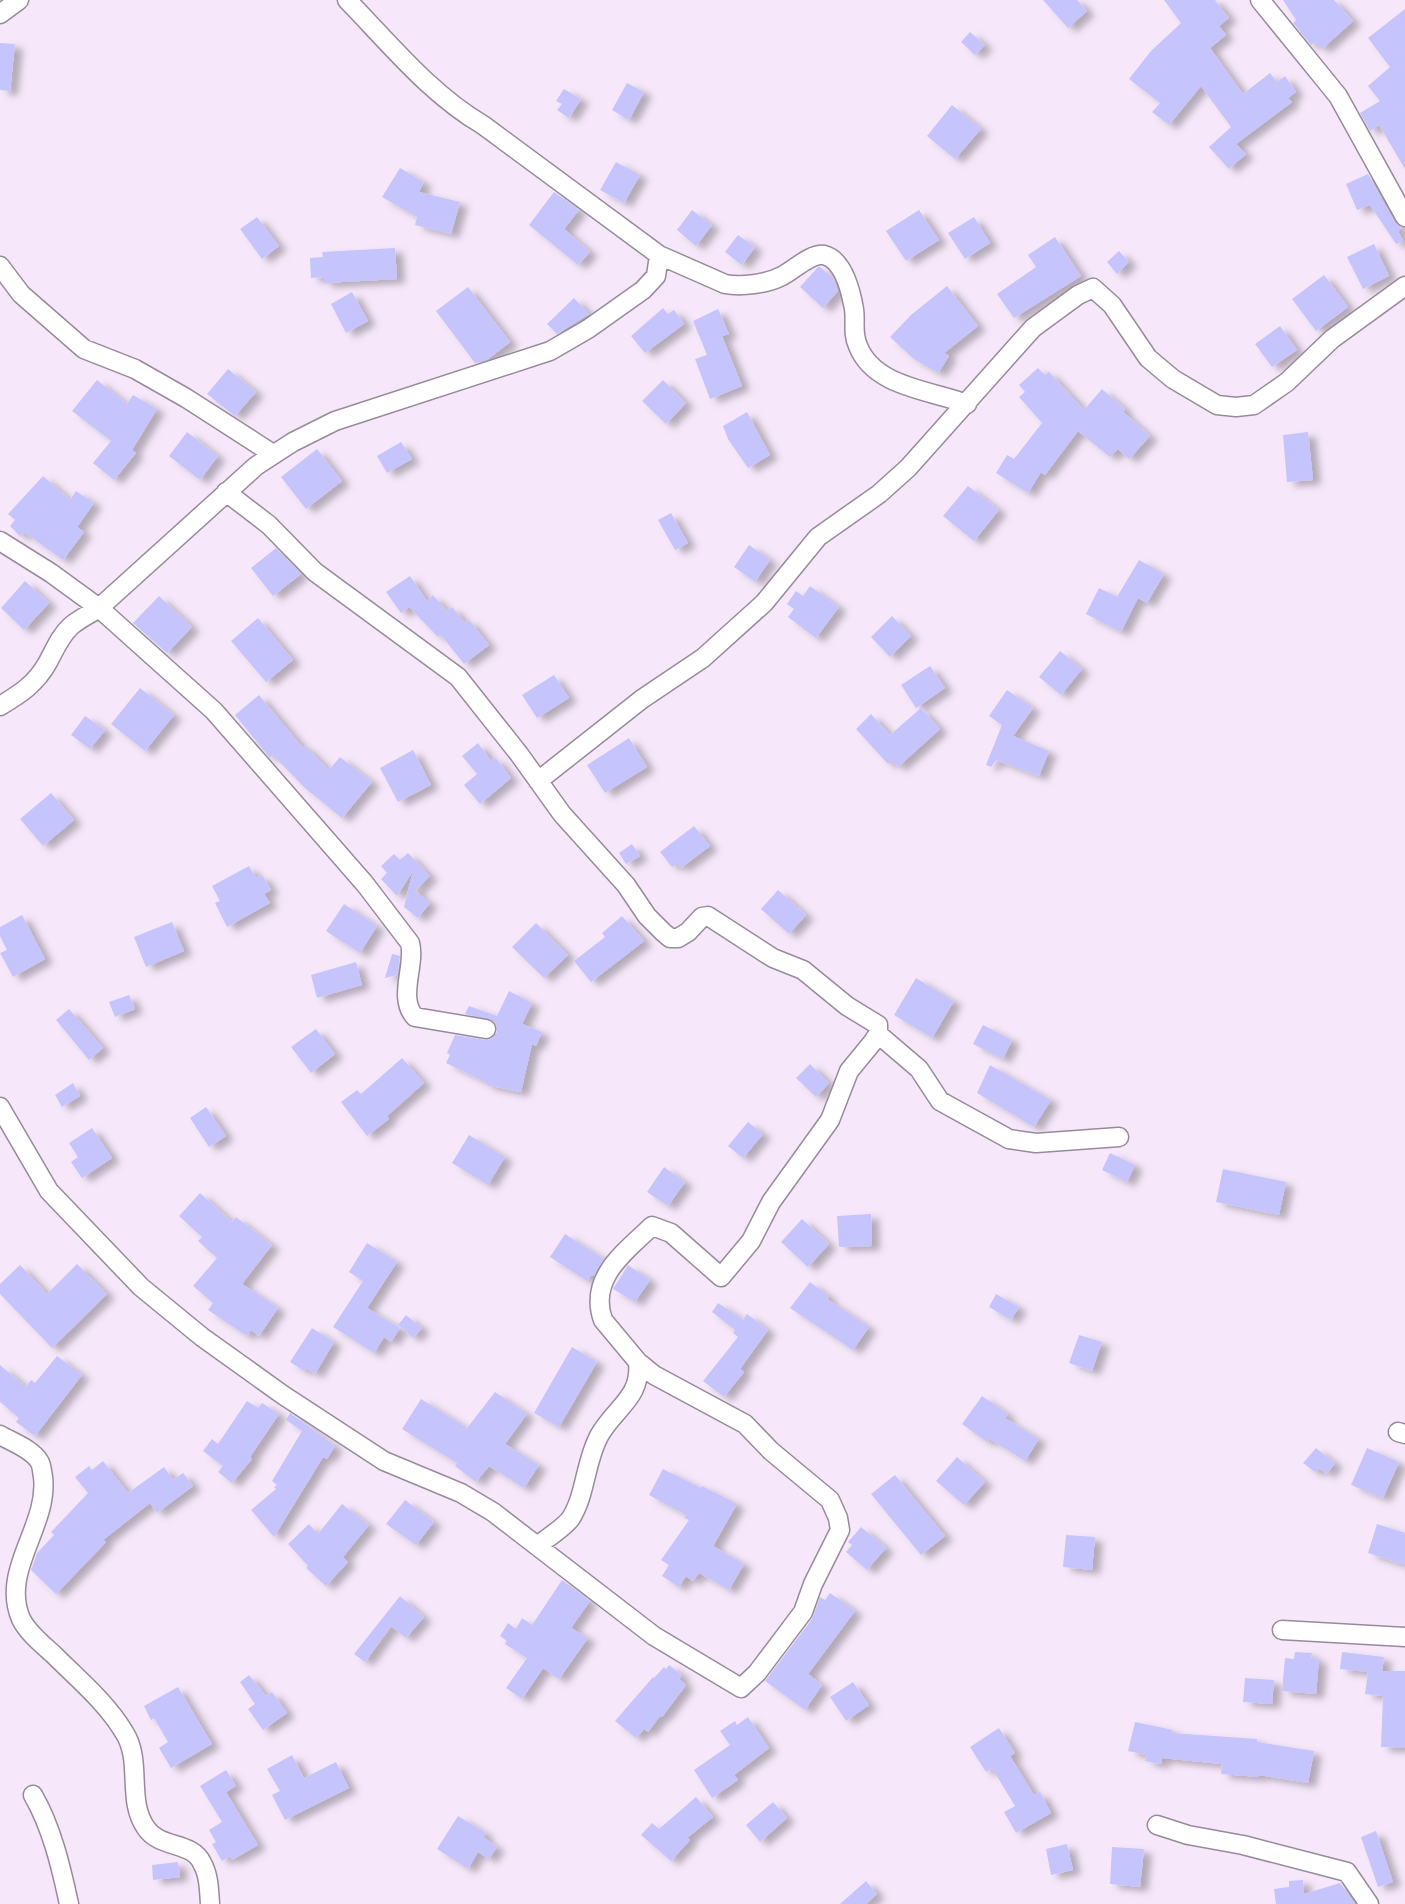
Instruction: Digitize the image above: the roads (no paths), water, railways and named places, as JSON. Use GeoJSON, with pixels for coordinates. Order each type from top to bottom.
{"type":"FeatureCollection","features":[{"type":"Feature","properties":{"kind":"street"},"geometry":{"type":"LineString","coordinates":[[0,14],[19,0]]}},
{"type":"Feature","properties":{"kind":"street"},"geometry":{"type":"LineString","coordinates":[[347,0],[460,112],[483,125],[659,255],[734,286],[780,278],[818,255],[828,256],[836,262],[846,279],[854,310],[853,333],[866,361],[890,380],[967,404]]}},
{"type":"Feature","properties":{"kind":"street"},"geometry":{"type":"LineString","coordinates":[[1260,0],[1338,96],[1405,217]]}},
{"type":"Feature","properties":{"kind":"street"},"geometry":{"type":"LineString","coordinates":[[0,706],[31,686],[47,664],[57,642],[72,625],[99,608],[226,492],[273,454],[335,421],[551,351],[643,290],[656,276],[659,255]]}},
{"type":"Feature","properties":{"kind":"street"},"geometry":{"type":"LineString","coordinates":[[0,266],[21,294],[84,349],[145,375],[273,454]]}},
{"type":"Feature","properties":{"kind":"street"},"geometry":{"type":"LineString","coordinates":[[538,781],[642,699],[703,658],[764,603],[818,537],[879,494],[908,468],[1033,328],[1078,295],[1093,288],[1112,305],[1148,358],[1173,379],[1217,405],[1236,407],[1254,405],[1287,382],[1332,339],[1405,286]]}},
{"type":"Feature","properties":{"kind":"street"},"geometry":{"type":"LineString","coordinates":[[0,1107],[50,1191],[141,1287],[202,1337],[283,1395],[384,1461],[461,1493],[493,1512],[654,1636],[741,1688],[757,1673],[803,1612],[813,1584],[840,1530],[830,1500],[771,1451],[745,1424],[654,1375],[638,1362],[627,1346],[609,1329],[600,1312],[602,1281],[615,1262],[652,1226],[671,1233],[721,1277],[751,1241],[771,1202],[830,1120],[849,1071],[878,1034],[878,1025],[847,1006],[803,970],[774,958],[708,916],[702,917],[678,938],[670,938],[642,911],[626,886],[562,814],[458,677],[315,572],[269,525],[226,492]]}},
{"type":"Feature","properties":{"kind":"street"},"geometry":{"type":"LineString","coordinates":[[0,541],[99,608],[214,711],[365,884],[410,943],[410,1012],[415,1017],[486,1029]]}},
{"type":"Feature","properties":{"kind":"street"},"geometry":{"type":"LineString","coordinates":[[878,1034],[919,1069],[940,1101],[1009,1139],[1036,1143],[1119,1137]]}},
{"type":"Feature","properties":{"kind":"street"},"geometry":{"type":"LineString","coordinates":[[537,1546],[569,1521],[577,1506],[589,1460],[599,1435],[627,1402],[639,1378],[638,1362]]}},
{"type":"Feature","properties":{"kind":"street"},"geometry":{"type":"LineString","coordinates":[[627,1402],[667,1382]]}},
{"type":"Feature","properties":{"kind":"street"},"geometry":{"type":"LineString","coordinates":[[0,1435],[31,1452],[41,1463],[44,1488],[40,1511],[15,1572],[14,1597],[20,1618],[33,1635],[108,1709],[125,1733],[133,1748],[137,1815],[150,1835],[160,1842],[194,1851],[207,1874],[210,1904]]}},
{"type":"Feature","properties":{"kind":"street"},"geometry":{"type":"LineString","coordinates":[[1282,1630],[1405,1637]]}},
{"type":"Feature","properties":{"kind":"street"},"geometry":{"type":"LineString","coordinates":[[33,1795],[42,1811],[62,1872],[69,1904]]}},
{"type":"Feature","properties":{"kind":"street"},"geometry":{"type":"LineString","coordinates":[[1157,1825],[1188,1835],[1243,1845],[1347,1872],[1369,1904]]}}]}
